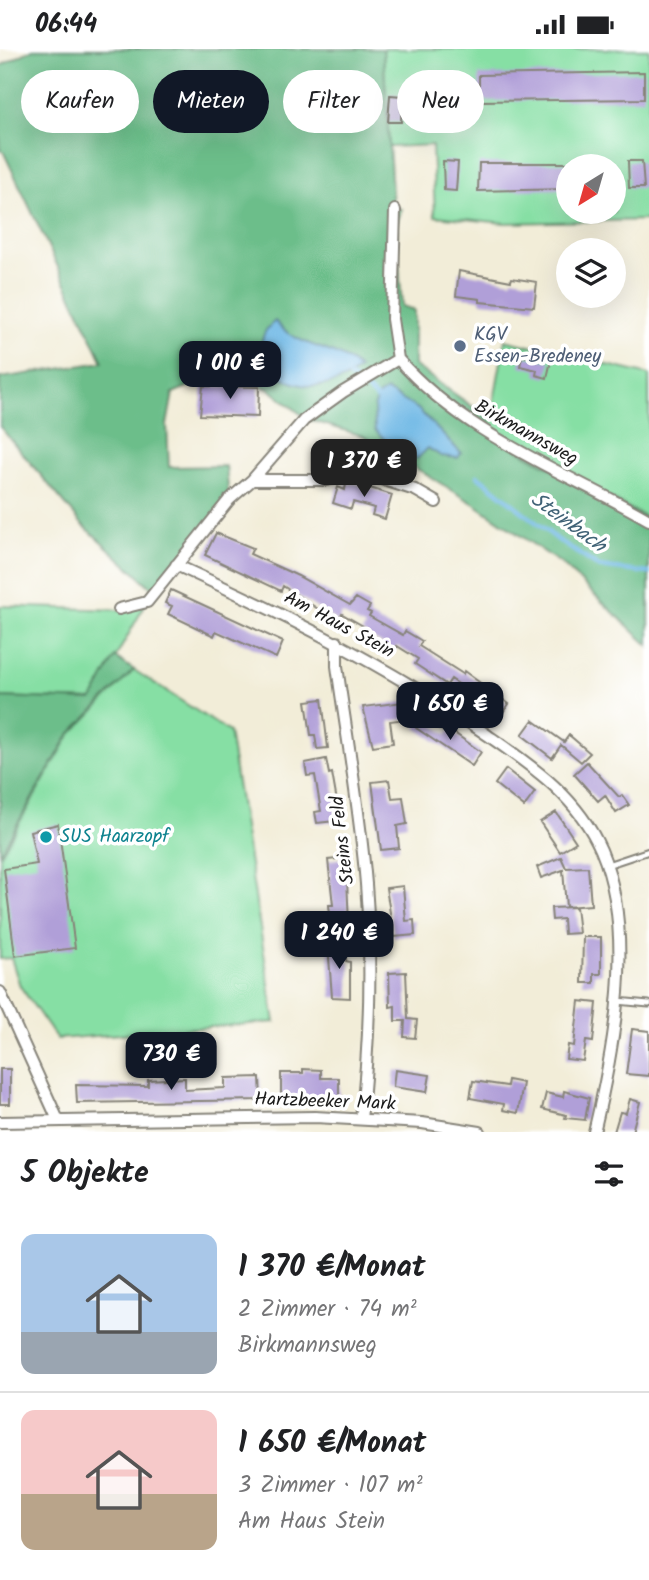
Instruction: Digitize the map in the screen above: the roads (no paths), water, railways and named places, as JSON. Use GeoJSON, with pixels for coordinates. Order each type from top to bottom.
{"type":"FeatureCollection","features":[{"type":"Feature","properties":{"kind":"street"},"geometry":{"type":"LineString","coordinates":[[119,609],[147,602],[229,500],[252,480],[304,420],[343,392],[398,359],[392,319],[395,210]]}},
{"type":"Feature","properties":{"kind":"street","name":"Birkmannsweg"},"geometry":{"type":"LineString","coordinates":[[398,359],[428,391],[521,455],[649,520]]}},
{"type":"Feature","properties":{"kind":"street"},"geometry":{"type":"LineString","coordinates":[[252,480],[327,480],[352,475],[378,478],[415,490],[436,502]]}},
{"type":"Feature","properties":{"kind":"street","name":"Am Haus Stein"},"geometry":{"type":"LineString","coordinates":[[176,565],[337,642],[451,710],[542,774],[579,812],[607,865],[616,918],[613,1037],[594,1132]]}},
{"type":"Feature","properties":{"kind":"street","name":"Steins Feld"},"geometry":{"type":"LineString","coordinates":[[337,642],[337,666],[366,883],[369,948],[367,1061],[361,1119]]}},
{"type":"Feature","properties":{"kind":"street"},"geometry":{"type":"LineString","coordinates":[[0,992],[58,1120]]}},
{"type":"Feature","properties":{"kind":"street","name":"Hartzbeeker Mark"},"geometry":{"type":"LineString","coordinates":[[0,1122],[361,1119],[480,1132]]}},
{"type":"Feature","properties":{"kind":"street"},"geometry":{"type":"LineString","coordinates":[[125,1120],[125,1132]]}},
{"type":"Feature","properties":{"kind":"lane"},"geometry":{"type":"LineString","coordinates":[[607,865],[649,851]]}},
{"type":"Feature","properties":{"kind":"lane"},"geometry":{"type":"LineString","coordinates":[[615,1000],[649,1004]]}},
{"type":"Feature","properties":{"kind":"water"},"geometry":{"type":"Polygon","coordinates":[[[275,321],[294,337],[339,355],[359,369],[344,379],[318,386],[300,385],[284,378],[262,364],[261,345],[264,335],[275,321]]]}},
{"type":"Feature","properties":{"kind":"water"},"geometry":{"type":"Polygon","coordinates":[[[387,391],[418,409],[461,453],[458,458],[441,456],[428,448],[417,459],[404,449],[394,449],[375,430],[374,408],[379,395],[387,391]]]}},
{"type":"Feature","properties":{"kind":"waterway"},"geometry":{"type":"LineString","coordinates":[[350,377],[354,379]]}},
{"type":"Feature","properties":{"kind":"waterway"},"geometry":{"type":"LineString","coordinates":[[363,386],[377,399]]}},
{"type":"Feature","properties":{"kind":"waterway","name":"Steinbach"},"geometry":{"type":"LineString","coordinates":[[478,476],[558,540],[599,567],[649,573]]}},
{"type":"Feature","properties":{"kind":"place","name":"KGV Essen-Bredeney"},"geometry":{"type":"Point","coordinates":[460,346]}},
{"type":"Feature","properties":{"kind":"place","name":"SUS Haarzopf"},"geometry":{"type":"Point","coordinates":[46,837]}}]}
